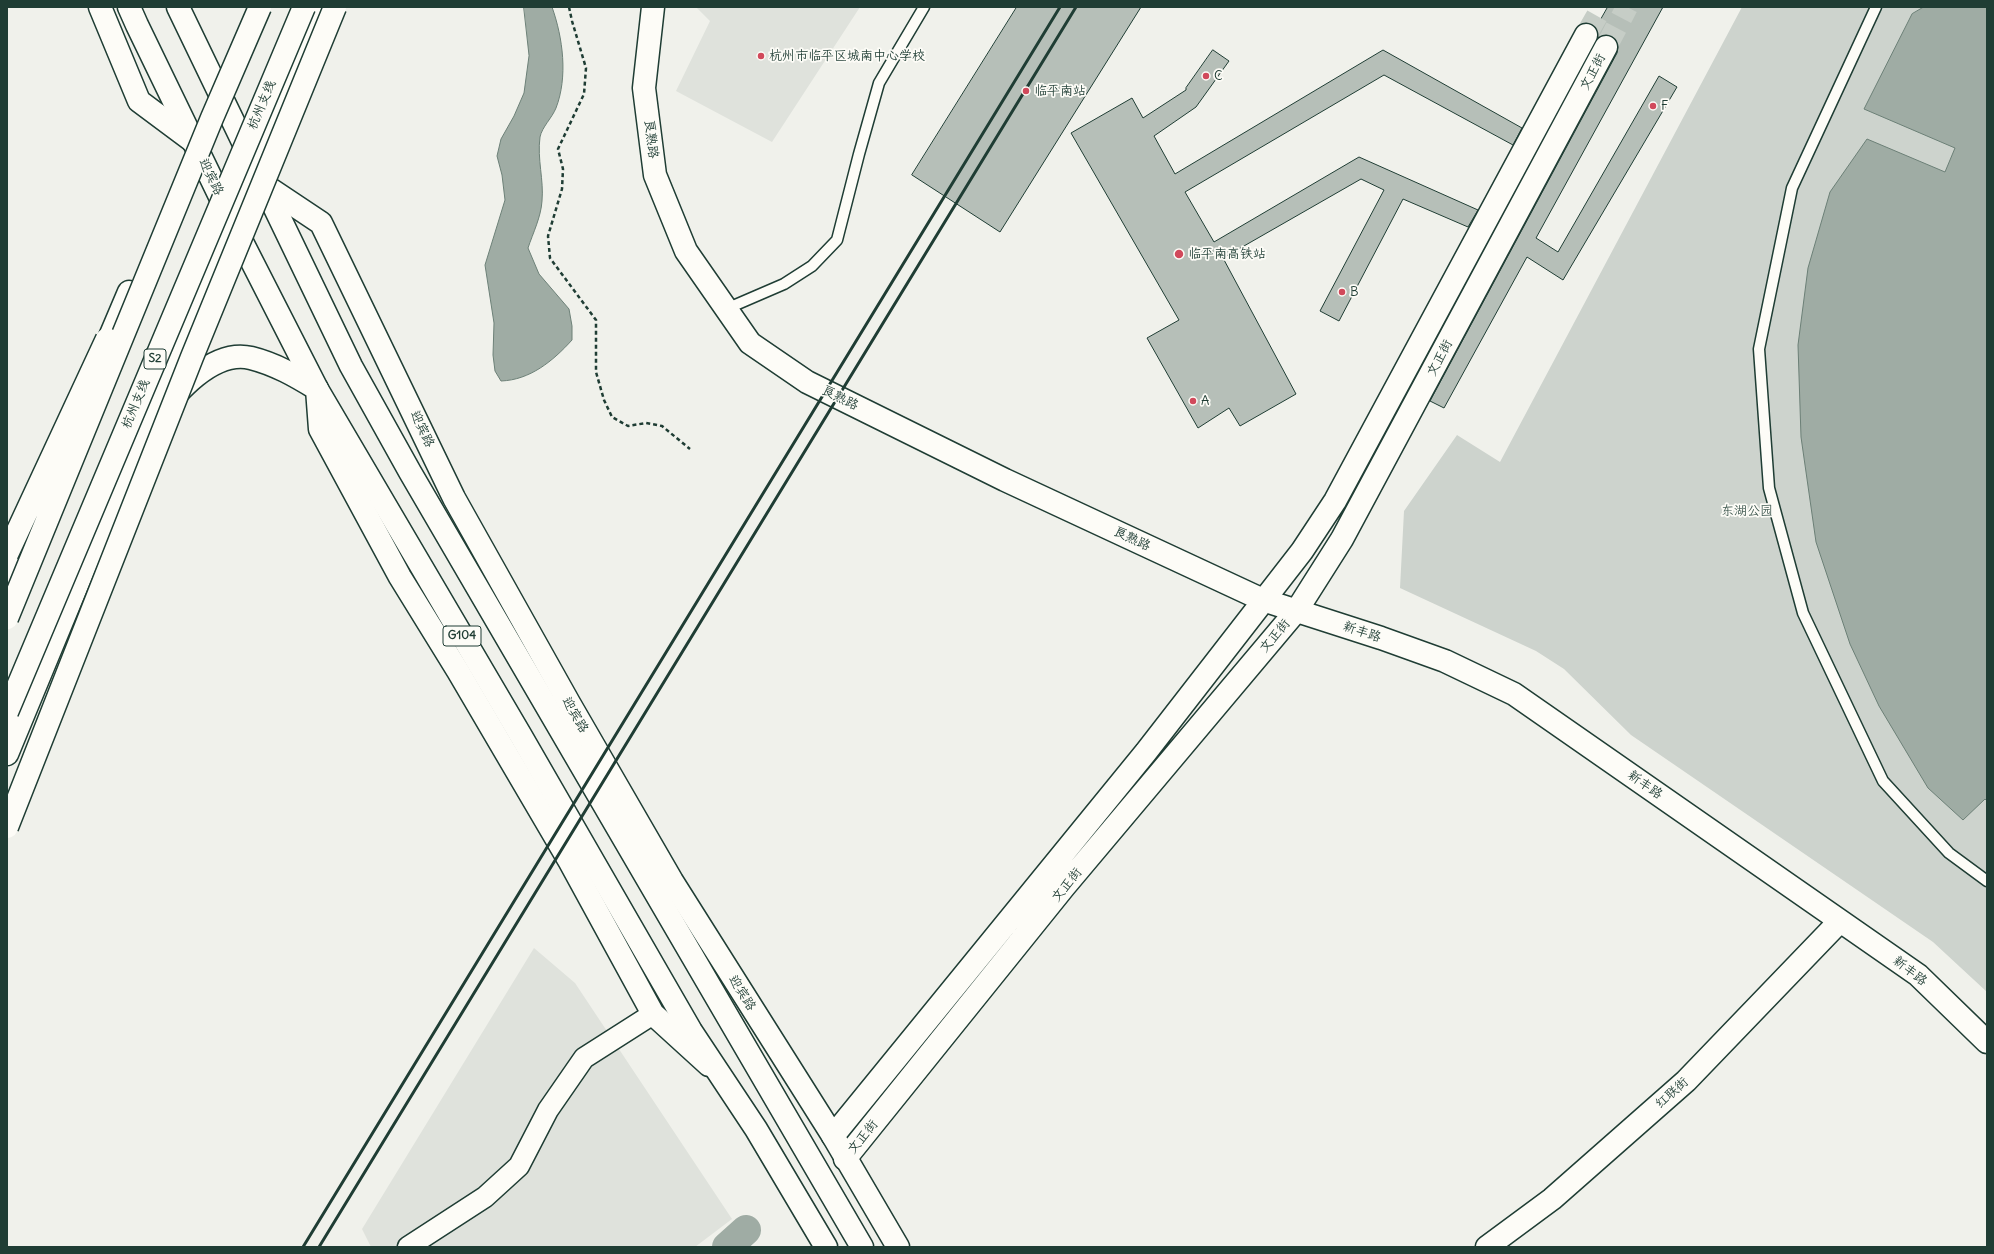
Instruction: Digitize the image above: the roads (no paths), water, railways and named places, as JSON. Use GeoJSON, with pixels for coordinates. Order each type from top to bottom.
{"type":"FeatureCollection","features":[{"type":"Feature","properties":{"kind":"main road"},"geometry":{"type":"LineString","coordinates":[[100,7],[139,101],[194,142]]}},
{"type":"Feature","properties":{"kind":"main road","name":"迎宾路"},"geometry":{"type":"LineString","coordinates":[[130,7],[137,25],[230,216],[317,389],[521,736],[691,1031],[756,1129],[826,1247]]}},
{"type":"Feature","properties":{"kind":"main road","name":"迎宾路"},"geometry":{"type":"LineString","coordinates":[[178,7],[351,366],[410,472],[862,1247]]}},
{"type":"Feature","properties":{"kind":"main road"},"geometry":{"type":"LineString","coordinates":[[7,578],[194,142],[248,7]]}},
{"type":"Feature","properties":{"kind":"main road"},"geometry":{"type":"LineString","coordinates":[[7,618],[212,118],[260,7]]}},
{"type":"Feature","properties":{"kind":"main road","name":"杭州支线"},"geometry":{"type":"LineString","coordinates":[[7,712],[304,7]]}},
{"type":"Feature","properties":{"kind":"main road"},"geometry":{"type":"LineString","coordinates":[[7,754],[230,216],[254,166],[320,7]]}},
{"type":"Feature","properties":{"kind":"main road"},"geometry":{"type":"LineString","coordinates":[[7,827],[195,350],[335,7]]}},
{"type":"Feature","properties":{"kind":"main road","name":"良熟路"},"geometry":{"type":"LineString","coordinates":[[653,7],[644,88],[655,175],[686,251],[750,343],[807,382],[1005,480],[1263,600]]}},
{"type":"Feature","properties":{"kind":"main road","name":"文正街"},"geometry":{"type":"LineString","coordinates":[[833,1136],[1146,752],[1302,551],[1335,501],[1586,35]]}},
{"type":"Feature","properties":{"kind":"main road","name":"文正街"},"geometry":{"type":"LineString","coordinates":[[845,1159],[1064,887],[1297,610],[1342,539],[1606,47]]}},
{"type":"Feature","properties":{"kind":"main road"},"geometry":{"type":"LineString","coordinates":[[7,554],[65,426],[212,118]]}},
{"type":"Feature","properties":{"kind":"main road","name":"迎宾路"},"geometry":{"type":"LineString","coordinates":[[264,185],[321,223],[454,498],[569,703],[672,880],[833,1136],[845,1159],[898,1247]]}},
{"type":"Feature","properties":{"kind":"main road"},"geometry":{"type":"LineString","coordinates":[[137,439],[193,377],[224,358],[250,357],[284,370],[317,389]]}},
{"type":"Feature","properties":{"kind":"main road","name":"迎宾路"},"geometry":{"type":"LineString","coordinates":[[317,389],[320,429],[400,577],[458,671],[570,862],[653,1014],[719,1074]]}},
{"type":"Feature","properties":{"kind":"main road","name":"新丰路"},"geometry":{"type":"LineString","coordinates":[[1263,600],[1297,610],[1445,662],[1514,694],[1918,975],[1987,1042]]}},
{"type":"Feature","properties":{"kind":"main road","name":"红联街"},"geometry":{"type":"LineString","coordinates":[[1487,1247],[1552,1199],[1686,1081],[1840,921]]}},
{"type":"Feature","properties":{"kind":"street"},"geometry":{"type":"LineString","coordinates":[[408,1247],[485,1197],[519,1166],[548,1110],[584,1058],[653,1014]]}},
{"type":"Feature","properties":{"kind":"lane"},"geometry":{"type":"LineString","coordinates":[[726,309],[784,284],[812,266],[838,240],[859,154],[879,84],[924,7]]}},
{"type":"Feature","properties":{"kind":"lane"},"geometry":{"type":"LineString","coordinates":[[1876,7],[1792,188],[1759,349],[1769,488],[1803,613],[1883,781],[1949,853],[1987,881]]}},
{"type":"Feature","properties":{"kind":"waterway"},"geometry":{"type":"LineString","coordinates":[[727,1247],[746,1230]]}},
{"type":"Feature","properties":{"kind":"tunnel"},"geometry":{"type":"LineString","coordinates":[[1586,35],[1602,7]]}},
{"type":"Feature","properties":{"kind":"tunnel"},"geometry":{"type":"LineString","coordinates":[[1606,47],[1627,7]]}},
{"type":"Feature","properties":{"kind":"railway"},"geometry":{"type":"LineString","coordinates":[[303,1247],[1060,7]]}},
{"type":"Feature","properties":{"kind":"railway"},"geometry":{"type":"LineString","coordinates":[[319,1247],[1076,7]]}},
{"type":"Feature","properties":{"kind":"place","name":"杭州市临平区城南中心学校"},"geometry":{"type":"Point","coordinates":[761,56]}},
{"type":"Feature","properties":{"kind":"place","name":"C"},"geometry":{"type":"Point","coordinates":[1206,76]}},
{"type":"Feature","properties":{"kind":"place","name":"临平南站"},"geometry":{"type":"Point","coordinates":[1026,91]}},
{"type":"Feature","properties":{"kind":"place","name":"F"},"geometry":{"type":"Point","coordinates":[1653,106]}},
{"type":"Feature","properties":{"kind":"place","name":"临平南高铁站"},"geometry":{"type":"Point","coordinates":[1179,254]}},
{"type":"Feature","properties":{"kind":"place","name":"B"},"geometry":{"type":"Point","coordinates":[1342,292]}},
{"type":"Feature","properties":{"kind":"place","name":"A"},"geometry":{"type":"Point","coordinates":[1193,401]}},
{"type":"Feature","properties":{"kind":"park label","name":"东湖公园"},"geometry":{"type":"Point","coordinates":[1747,511]}}]}
